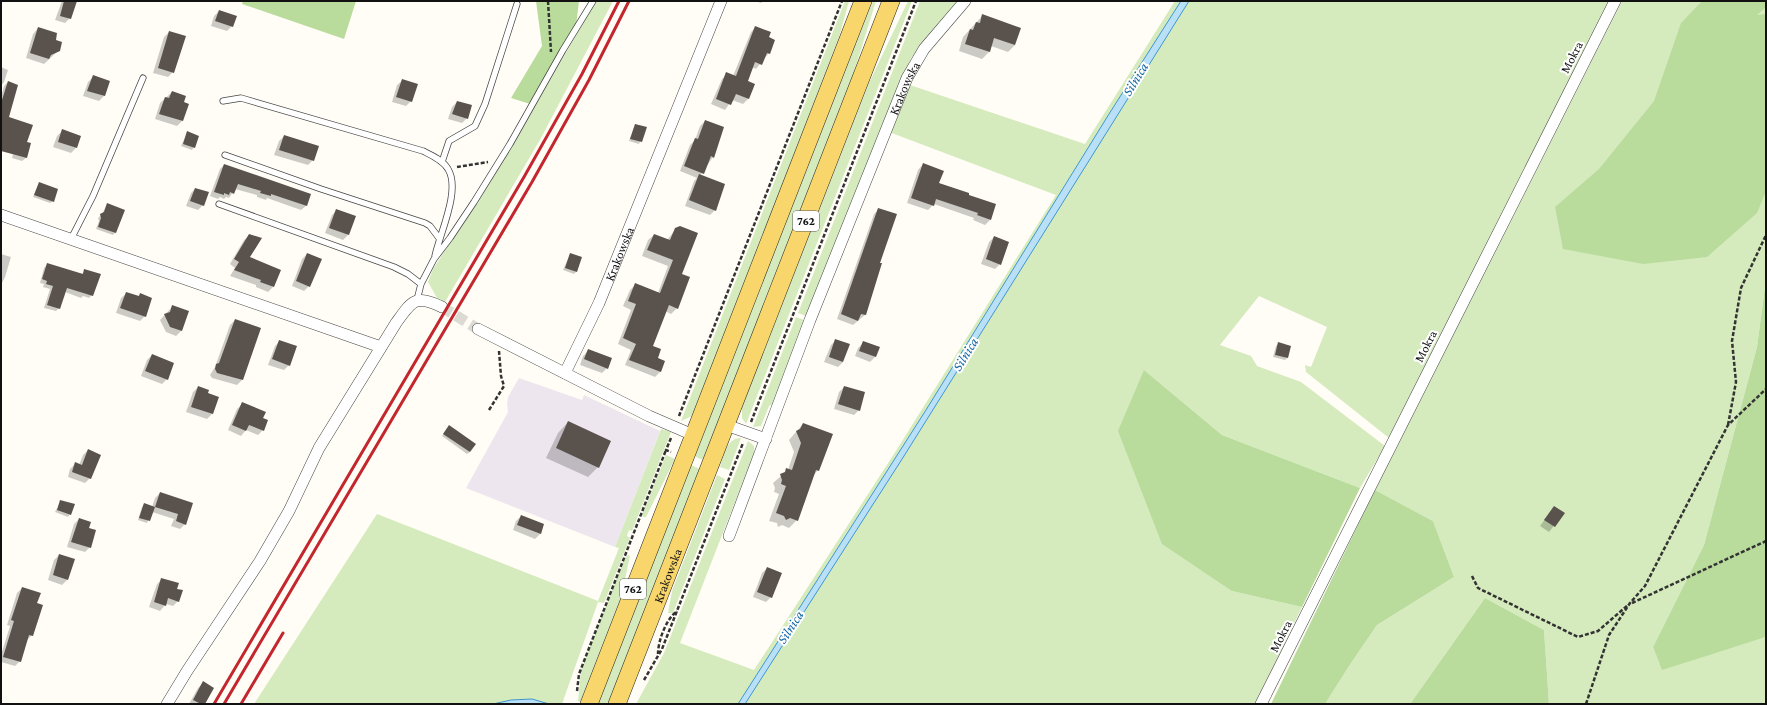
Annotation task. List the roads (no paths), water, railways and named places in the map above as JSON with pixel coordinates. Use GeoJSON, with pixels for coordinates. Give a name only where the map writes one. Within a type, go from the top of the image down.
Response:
{"type":"FeatureCollection","features":[{"type":"Feature","properties":{"kind":"main road","name":"Krakowska"},"geometry":{"type":"LineString","coordinates":[[583,700],[693,435],[863,1]]}},
{"type":"Feature","properties":{"kind":"main road","name":"Krakowska"},"geometry":{"type":"LineString","coordinates":[[617,704],[892,1]]}},
{"type":"Feature","properties":{"kind":"street","name":"Krakowska"},"geometry":{"type":"LineString","coordinates":[[565,373],[599,302],[721,1]]}},
{"type":"Feature","properties":{"kind":"street","name":"Krakowska"},"geometry":{"type":"LineString","coordinates":[[729,536],[810,320],[907,78],[924,49],[965,1]]}},
{"type":"Feature","properties":{"kind":"street","name":"Mokra"},"geometry":{"type":"LineString","coordinates":[[1262,704],[1615,1]]}},
{"type":"Feature","properties":{"kind":"street"},"geometry":{"type":"LineString","coordinates":[[1,215],[381,347]]}},
{"type":"Feature","properties":{"kind":"street"},"geometry":{"type":"LineString","coordinates":[[167,704],[187,671],[260,562],[289,512],[322,442],[409,305],[416,300],[427,300],[442,308]]}},
{"type":"Feature","properties":{"kind":"street"},"geometry":{"type":"LineString","coordinates":[[478,329],[649,416],[693,435]]}},
{"type":"Feature","properties":{"kind":"street"},"geometry":{"type":"LineString","coordinates":[[726,425],[766,439]]}},
{"type":"Feature","properties":{"kind":"lane"},"geometry":{"type":"LineString","coordinates":[[416,300],[421,284],[434,259],[450,238],[500,160],[553,66],[593,1]]}},
{"type":"Feature","properties":{"kind":"lane"},"geometry":{"type":"LineString","coordinates":[[442,162],[449,141],[475,126],[485,104],[518,4]]}},
{"type":"Feature","properties":{"kind":"lane"},"geometry":{"type":"LineString","coordinates":[[71,239],[94,196],[143,78]]}},
{"type":"Feature","properties":{"kind":"lane"},"geometry":{"type":"LineString","coordinates":[[223,101],[241,98],[423,152],[442,162],[448,169],[453,188],[450,203],[438,238],[434,259]]}},
{"type":"Feature","properties":{"kind":"lane"},"geometry":{"type":"LineString","coordinates":[[226,155],[321,189],[425,222],[430,226],[438,238]]}},
{"type":"Feature","properties":{"kind":"lane"},"geometry":{"type":"LineString","coordinates":[[219,204],[387,264],[408,274],[421,284]]}},
{"type":"Feature","properties":{"kind":"water","name":"Silnica"},"geometry":{"type":"Polygon","coordinates":[[[1181,1],[1189,1],[904,456],[745,704],[738,704],[926,410],[1109,114],[1181,1]]]}},
{"type":"Feature","properties":{"kind":"water"},"geometry":{"type":"Polygon","coordinates":[[[532,699],[549,704],[493,704],[511,700],[532,699]]]}},
{"type":"Feature","properties":{"kind":"tunnel"},"geometry":{"type":"LineString","coordinates":[[442,307],[478,329]]}},
{"type":"Feature","properties":{"kind":"railway"},"geometry":{"type":"LineString","coordinates":[[214,704],[524,177],[582,74],[619,1]]}},
{"type":"Feature","properties":{"kind":"railway"},"geometry":{"type":"LineString","coordinates":[[224,704],[532,182],[589,80],[629,1]]}},
{"type":"Feature","properties":{"kind":"railway"},"geometry":{"type":"LineString","coordinates":[[241,704],[283,633]]}}]}
